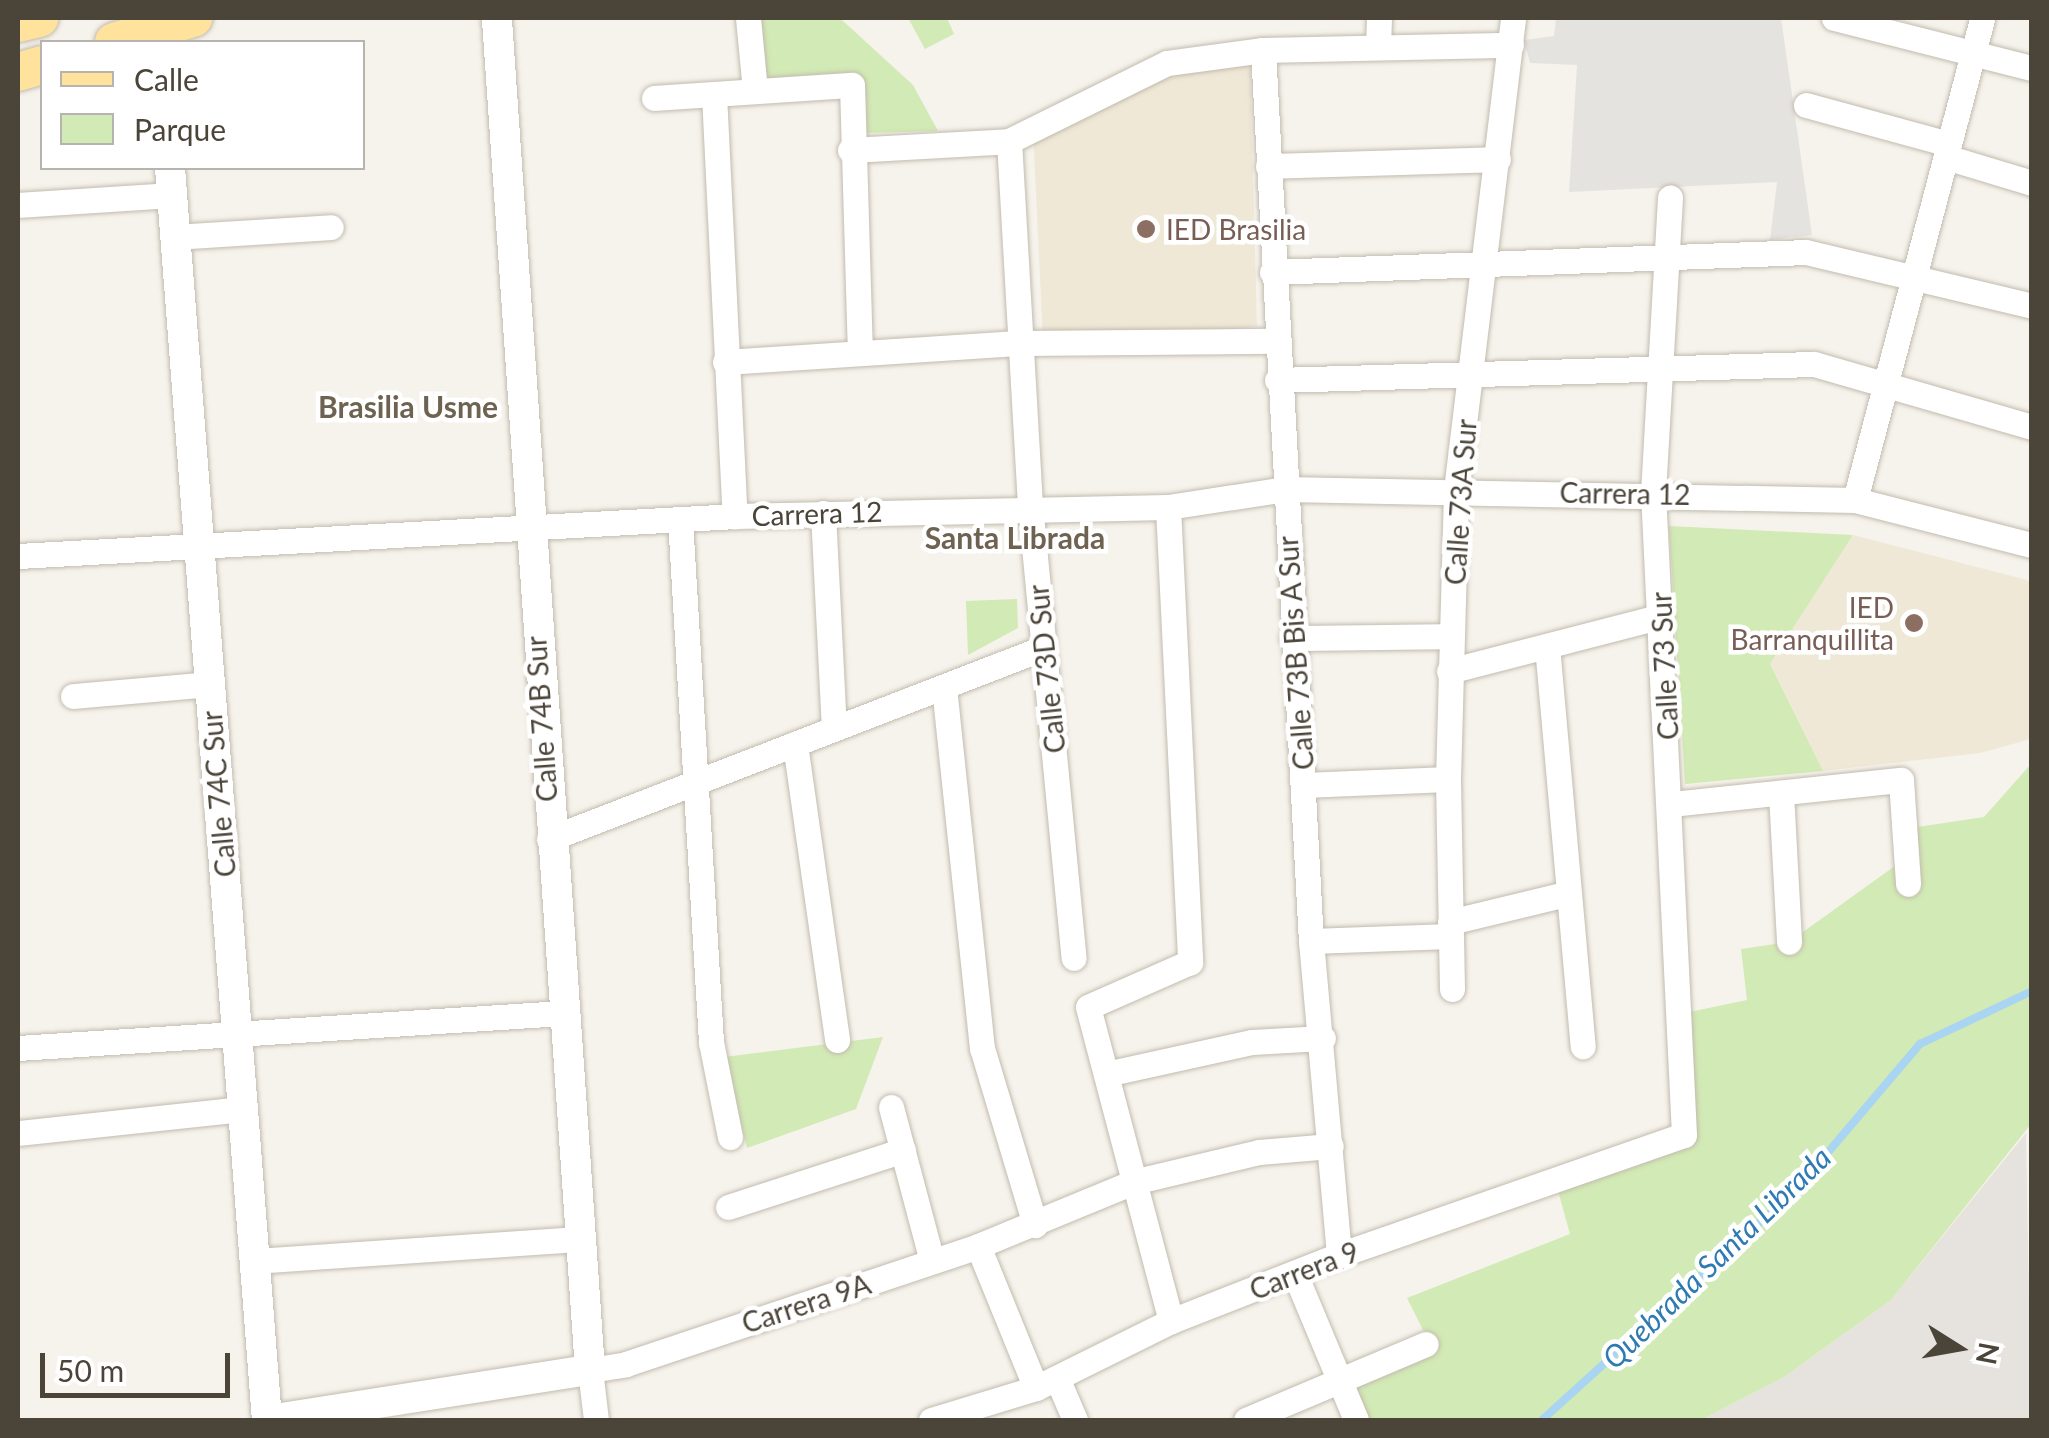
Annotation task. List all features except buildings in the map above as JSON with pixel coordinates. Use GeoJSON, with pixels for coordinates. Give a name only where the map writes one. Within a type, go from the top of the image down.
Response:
{"type":"FeatureCollection","features":[{"type":"Feature","properties":{"kind":"main road"},"geometry":{"type":"LineString","coordinates":[[18,23],[38,18]]}},
{"type":"Feature","properties":{"kind":"main road"},"geometry":{"type":"LineString","coordinates":[[121,40],[173,26]]}},
{"type":"Feature","properties":{"kind":"street","name":"Calle 74B Sur"},"geometry":{"type":"LineString","coordinates":[[497,18],[549,839],[596,1420]]}},
{"type":"Feature","properties":{"kind":"street"},"geometry":{"type":"LineString","coordinates":[[748,18],[755,92]]}},
{"type":"Feature","properties":{"kind":"street"},"geometry":{"type":"LineString","coordinates":[[1378,47],[1379,18]]}},
{"type":"Feature","properties":{"kind":"street","name":"Calle 73A Sur"},"geometry":{"type":"LineString","coordinates":[[1452,990],[1448,779],[1456,490],[1513,18]]}},
{"type":"Feature","properties":{"kind":"street"},"geometry":{"type":"LineString","coordinates":[[1834,18],[2032,68]]}},
{"type":"Feature","properties":{"kind":"street"},"geometry":{"type":"LineString","coordinates":[[1856,500],[1982,18]]}},
{"type":"Feature","properties":{"kind":"street"},"geometry":{"type":"LineString","coordinates":[[850,150],[1009,141],[1167,63],[1262,50],[1511,44]]}},
{"type":"Feature","properties":{"kind":"street","name":"Calle 73B Bis A Sur"},"geometry":{"type":"LineString","coordinates":[[1262,50],[1277,380],[1311,942],[1323,1038],[1339,1255]]}},
{"type":"Feature","properties":{"kind":"street"},"geometry":{"type":"LineString","coordinates":[[654,98],[852,85],[850,150],[860,353]]}},
{"type":"Feature","properties":{"kind":"street"},"geometry":{"type":"LineString","coordinates":[[714,94],[724,362],[735,516]]}},
{"type":"Feature","properties":{"kind":"street"},"geometry":{"type":"LineString","coordinates":[[1806,105],[1948,150],[2032,183]]}},
{"type":"Feature","properties":{"kind":"street","name":"Calle 73D Sur"},"geometry":{"type":"LineString","coordinates":[[1009,141],[1030,506],[1074,958]]}},
{"type":"Feature","properties":{"kind":"street"},"geometry":{"type":"LineString","coordinates":[[1268,166],[1498,159]]}},
{"type":"Feature","properties":{"kind":"street"},"geometry":{"type":"LineString","coordinates":[[18,205],[170,181]]}},
{"type":"Feature","properties":{"kind":"street","name":"Calle 74C Sur"},"geometry":{"type":"LineString","coordinates":[[170,181],[268,1420]]}},
{"type":"Feature","properties":{"kind":"street","name":"Calle 73 Sur"},"geometry":{"type":"LineString","coordinates":[[1670,197],[1654,493],[1684,1134]]}},
{"type":"Feature","properties":{"kind":"street"},"geometry":{"type":"LineString","coordinates":[[174,237],[331,227]]}},
{"type":"Feature","properties":{"kind":"street"},"geometry":{"type":"LineString","coordinates":[[1272,272],[1486,259],[1806,252],[2032,306]]}},
{"type":"Feature","properties":{"kind":"street"},"geometry":{"type":"LineString","coordinates":[[724,362],[1020,343],[1275,341]]}},
{"type":"Feature","properties":{"kind":"street"},"geometry":{"type":"LineString","coordinates":[[1277,380],[1472,371],[1814,364],[2032,426]]}},
{"type":"Feature","properties":{"kind":"street","name":"Carrera 12"},"geometry":{"type":"LineString","coordinates":[[18,556],[735,516],[1030,506],[1168,507],[1284,488],[1856,500],[2032,546]]}},
{"type":"Feature","properties":{"kind":"street"},"geometry":{"type":"LineString","coordinates":[[1168,507],[1190,962],[1088,1006],[1171,1321]]}},
{"type":"Feature","properties":{"kind":"street"},"geometry":{"type":"LineString","coordinates":[[823,513],[834,729]]}},
{"type":"Feature","properties":{"kind":"street"},"geometry":{"type":"LineString","coordinates":[[680,519],[692,784],[711,1042],[730,1137]]}},
{"type":"Feature","properties":{"kind":"street"},"geometry":{"type":"LineString","coordinates":[[1449,671],[1661,616]]}},
{"type":"Feature","properties":{"kind":"street"},"geometry":{"type":"LineString","coordinates":[[1292,638],[1450,636]]}},
{"type":"Feature","properties":{"kind":"street"},"geometry":{"type":"LineString","coordinates":[[1547,646],[1566,894],[1583,1046]]}},
{"type":"Feature","properties":{"kind":"street"},"geometry":{"type":"LineString","coordinates":[[549,839],[1043,648]]}},
{"type":"Feature","properties":{"kind":"street"},"geometry":{"type":"LineString","coordinates":[[73,696],[209,684]]}},
{"type":"Feature","properties":{"kind":"street"},"geometry":{"type":"LineString","coordinates":[[944,687],[982,1048],[1035,1225]]}},
{"type":"Feature","properties":{"kind":"street"},"geometry":{"type":"LineString","coordinates":[[795,744],[838,1040]]}},
{"type":"Feature","properties":{"kind":"street"},"geometry":{"type":"LineString","coordinates":[[1304,785],[1448,779]]}},
{"type":"Feature","properties":{"kind":"street"},"geometry":{"type":"LineString","coordinates":[[1671,804],[1901,780],[1908,884]]}},
{"type":"Feature","properties":{"kind":"street"},"geometry":{"type":"LineString","coordinates":[[1780,793],[1789,942]]}},
{"type":"Feature","properties":{"kind":"street"},"geometry":{"type":"LineString","coordinates":[[1311,942],[1450,929],[1566,894]]}},
{"type":"Feature","properties":{"kind":"street"},"geometry":{"type":"LineString","coordinates":[[18,1048],[562,1013]]}},
{"type":"Feature","properties":{"kind":"street"},"geometry":{"type":"LineString","coordinates":[[1106,1074],[1252,1042],[1323,1038]]}},
{"type":"Feature","properties":{"kind":"street"},"geometry":{"type":"LineString","coordinates":[[892,1107],[932,1261]]}},
{"type":"Feature","properties":{"kind":"street"},"geometry":{"type":"LineString","coordinates":[[18,1133],[242,1109]]}},
{"type":"Feature","properties":{"kind":"street","name":"Carrera 9"},"geometry":{"type":"LineString","coordinates":[[931,1420],[1046,1383],[1171,1321],[1339,1255],[1684,1134]]}},
{"type":"Feature","properties":{"kind":"street","name":"Carrera 9A"},"geometry":{"type":"LineString","coordinates":[[268,1420],[406,1410],[626,1364],[978,1246],[1134,1182],[1259,1152],[1331,1146]]}},
{"type":"Feature","properties":{"kind":"street"},"geometry":{"type":"LineString","coordinates":[[728,1207],[903,1150]]}},
{"type":"Feature","properties":{"kind":"street"},"geometry":{"type":"LineString","coordinates":[[254,1261],[580,1240]]}},
{"type":"Feature","properties":{"kind":"street"},"geometry":{"type":"LineString","coordinates":[[978,1246],[1046,1383],[1076,1420]]}},
{"type":"Feature","properties":{"kind":"street"},"geometry":{"type":"LineString","coordinates":[[1296,1274],[1356,1420]]}},
{"type":"Feature","properties":{"kind":"street"},"geometry":{"type":"LineString","coordinates":[[1246,1420],[1426,1344]]}},
{"type":"Feature","properties":{"kind":"shaded area"},"geometry":{"type":"Polygon","coordinates":[[[1556,18],[1781,18],[1812,235],[1770,240],[1777,182],[1569,192],[1577,65],[1530,63],[1524,40],[1554,36],[1556,18]]]}},
{"type":"Feature","properties":{"kind":"shaded area","name":"IED Brasilia"},"geometry":{"type":"Polygon","coordinates":[[[1250,65],[1257,326],[1169,337],[1043,339],[1033,131],[1062,125],[1183,70],[1250,65]]]}},
{"type":"Feature","properties":{"kind":"shaded area","name":"IED Barranquillita"},"geometry":{"type":"Polygon","coordinates":[[[1853,535],[2031,581],[2031,739],[1980,753],[1823,771],[1770,664],[1853,535]]]}},
{"type":"Feature","properties":{"kind":"shaded area"},"geometry":{"type":"Polygon","coordinates":[[[2026,1133],[2031,1420],[1701,1420],[1784,1377],[1891,1300],[2026,1133]]]}},
{"type":"Feature","properties":{"kind":"green space"},"geometry":{"type":"Polygon","coordinates":[[[748,18],[842,20],[913,85],[938,131],[866,133],[861,76],[754,81],[748,18]]]}},
{"type":"Feature","properties":{"kind":"green space"},"geometry":{"type":"Polygon","coordinates":[[[908,18],[947,18],[954,34],[925,49],[908,18]]]}},
{"type":"Feature","properties":{"kind":"green space"},"geometry":{"type":"Polygon","coordinates":[[[1669,526],[1853,535],[1770,664],[1823,771],[1685,784],[1669,526]]]}},
{"type":"Feature","properties":{"kind":"green space"},"geometry":{"type":"Polygon","coordinates":[[[1017,599],[1018,628],[968,655],[966,601],[1017,599]]]}},
{"type":"Feature","properties":{"kind":"green space"},"geometry":{"type":"Polygon","coordinates":[[[2031,764],[2031,1124],[1891,1300],[1784,1377],[1701,1420],[1367,1420],[1352,1387],[1433,1350],[1407,1298],[1570,1234],[1555,1180],[1684,1135],[1680,1014],[1747,1000],[1741,949],[1789,942],[1906,858],[1904,829],[1984,817],[2031,764]]]}},
{"type":"Feature","properties":{"kind":"green space"},"geometry":{"type":"Polygon","coordinates":[[[883,1037],[856,1109],[747,1148],[724,1057],[883,1037]]]}},
{"type":"Feature","properties":{"kind":"waterway","name":"Quebrada Santa Librada"},"geometry":{"type":"LineString","coordinates":[[1542,1420],[1796,1190],[1920,1044],[2032,991]]}},
{"type":"Feature","properties":{"kind":"place","name":"IED Brasilia"},"geometry":{"type":"Point","coordinates":[1146,229]}},
{"type":"Feature","properties":{"kind":"place","name":"IED Barranquillita"},"geometry":{"type":"Point","coordinates":[1914,623]}},
{"type":"Feature","properties":{"kind":"district","name":"Brasilia Usme"},"geometry":{"type":"Point","coordinates":[408,406]}},
{"type":"Feature","properties":{"kind":"district","name":"Santa Librada"},"geometry":{"type":"Point","coordinates":[1015,537]}}]}
